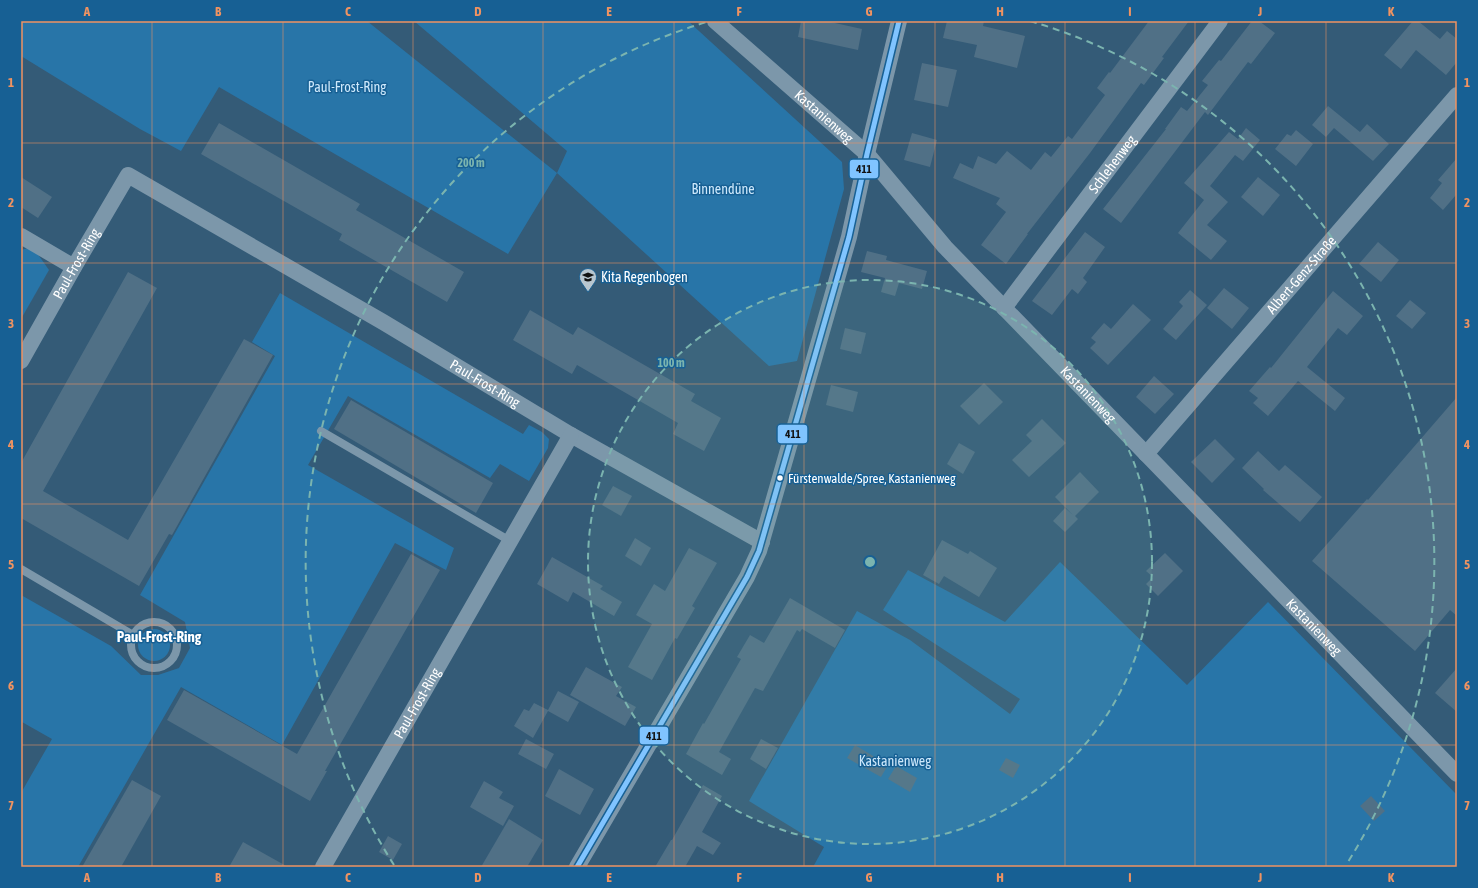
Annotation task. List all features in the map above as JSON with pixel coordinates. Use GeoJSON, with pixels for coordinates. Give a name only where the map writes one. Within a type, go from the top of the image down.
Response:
{"type":"FeatureCollection","features":[{"type":"Feature","properties":{"kind":"street","name":"Kastanienweg"},"geometry":{"type":"LineString","coordinates":[[715,21],[867,154],[945,248],[1457,774]]}},
{"type":"Feature","properties":{"kind":"street"},"geometry":{"type":"LineString","coordinates":[[577,867],[747,577],[762,542],[849,237],[898,21]]}},
{"type":"Feature","properties":{"kind":"street","name":"Schlehenweg"},"geometry":{"type":"LineString","coordinates":[[1004,308],[1220,21]]}},
{"type":"Feature","properties":{"kind":"street","name":"Albert-Genz-Straße"},"geometry":{"type":"LineString","coordinates":[[1146,454],[1457,95]]}},
{"type":"Feature","properties":{"kind":"street","name":"Paul-Frost-Ring"},"geometry":{"type":"LineString","coordinates":[[21,361],[128,175],[383,322],[571,435],[762,542]]}},
{"type":"Feature","properties":{"kind":"street"},"geometry":{"type":"LineString","coordinates":[[21,236],[74,267]]}},
{"type":"Feature","properties":{"kind":"street","name":"Paul-Frost-Ring"},"geometry":{"type":"LineString","coordinates":[[323,867],[571,435]]}},
{"type":"Feature","properties":{"kind":"lane"},"geometry":{"type":"LineString","coordinates":[[320,431],[510,541]]}},
{"type":"Feature","properties":{"kind":"lane"},"geometry":{"type":"LineString","coordinates":[[21,569],[133,635]]}},
{"type":"Feature","properties":{"kind":"lane"},"geometry":{"type":"LineString","coordinates":[[159,623],[172,631],[177,645],[176,653],[172,659],[160,668],[145,666],[134,657],[131,650],[133,635],[144,625],[159,623]]}},
{"type":"Feature","properties":{"kind":"green space","name":"Paul-Frost-Ring"},"geometry":{"type":"Polygon","coordinates":[[[21,21],[367,21],[557,173],[508,254],[219,87],[181,151],[140,129],[21,56],[21,21]]]}},
{"type":"Feature","properties":{"kind":"green space","name":"Binnendüne"},"geometry":{"type":"Polygon","coordinates":[[[414,21],[688,21],[842,162],[844,189],[797,361],[769,366],[557,173],[567,151],[414,21]]]}},
{"type":"Feature","properties":{"kind":"green space"},"geometry":{"type":"Polygon","coordinates":[[[28,248],[37,253],[49,270],[21,319],[21,250],[28,248]]]}},
{"type":"Feature","properties":{"kind":"green space"},"geometry":{"type":"Polygon","coordinates":[[[280,293],[523,434],[529,425],[542,432],[549,439],[548,448],[529,481],[500,464],[490,478],[348,396],[308,465],[454,548],[446,570],[395,543],[282,745],[181,687],[78,867],[21,867],[21,793],[52,739],[22,722],[21,723],[21,595],[111,646],[141,675],[158,675],[179,668],[190,648],[185,622],[140,595],[275,356],[252,342],[280,293]]]}},
{"type":"Feature","properties":{"kind":"green space","name":"Kastanienweg"},"geometry":{"type":"Polygon","coordinates":[[[1060,562],[1187,685],[1268,602],[1457,795],[1457,867],[813,867],[824,847],[749,801],[857,611],[910,640],[1010,714],[1020,699],[883,610],[908,570],[1005,622],[1060,562]]]}},
{"type":"Feature","properties":{"kind":"green space"},"geometry":{"type":"Polygon","coordinates":[[[151,629],[157,629],[167,636],[170,645],[169,651],[163,658],[157,661],[151,661],[141,654],[138,648],[138,642],[145,632],[151,629]]]}},
{"type":"Feature","properties":{"kind":"building"},"geometry":{"type":"Polygon","coordinates":[[[801,21],[826,21],[862,29],[858,50],[798,37],[801,21]]]}},
{"type":"Feature","properties":{"kind":"building"},"geometry":{"type":"Polygon","coordinates":[[[947,21],[984,21],[983,26],[1025,36],[1017,68],[974,57],[977,45],[943,38],[947,21]]]}},
{"type":"Feature","properties":{"kind":"building"},"geometry":{"type":"Polygon","coordinates":[[[1149,21],[1189,21],[1162,57],[1164,58],[1144,85],[1141,83],[1006,264],[981,245],[1006,212],[996,204],[1000,198],[953,178],[960,163],[973,169],[978,156],[996,164],[1007,151],[1031,170],[1045,152],[1051,157],[1068,136],[1072,139],[1105,95],[1097,88],[1149,21]]]}},
{"type":"Feature","properties":{"kind":"building"},"geometry":{"type":"Polygon","coordinates":[[[1252,21],[1259,21],[1275,33],[1251,64],[1248,62],[1208,115],[1205,112],[1121,223],[1103,209],[1166,129],[1181,107],[1187,111],[1208,85],[1202,81],[1219,60],[1221,61],[1252,21]]]}},
{"type":"Feature","properties":{"kind":"building"},"geometry":{"type":"Polygon","coordinates":[[[1413,21],[1418,21],[1440,39],[1447,31],[1457,39],[1457,62],[1446,75],[1416,50],[1401,69],[1384,55],[1413,21]]]}},
{"type":"Feature","properties":{"kind":"building"},"geometry":{"type":"Polygon","coordinates":[[[922,63],[957,70],[948,107],[914,100],[922,63]]]}},
{"type":"Feature","properties":{"kind":"building"},"geometry":{"type":"Polygon","coordinates":[[[1328,106],[1360,132],[1367,124],[1389,144],[1373,161],[1334,128],[1326,137],[1312,125],[1328,106]]]}},
{"type":"Feature","properties":{"kind":"building"},"geometry":{"type":"Polygon","coordinates":[[[219,123],[360,204],[356,210],[464,272],[447,302],[339,240],[342,234],[201,154],[219,123]]]}},
{"type":"Feature","properties":{"kind":"building"},"geometry":{"type":"Polygon","coordinates":[[[1246,128],[1260,140],[1243,161],[1235,155],[1210,186],[1228,202],[1207,225],[1227,241],[1211,260],[1178,233],[1204,200],[1184,183],[1229,132],[1238,139],[1246,128]]]}},
{"type":"Feature","properties":{"kind":"building"},"geometry":{"type":"Polygon","coordinates":[[[1296,130],[1313,144],[1296,166],[1275,149],[1287,134],[1291,136],[1296,130]]]}},
{"type":"Feature","properties":{"kind":"building"},"geometry":{"type":"Polygon","coordinates":[[[912,133],[937,140],[930,167],[904,160],[912,133]]]}},
{"type":"Feature","properties":{"kind":"building"},"geometry":{"type":"Polygon","coordinates":[[[1457,158],[1457,196],[1456,195],[1443,210],[1430,198],[1442,183],[1438,180],[1457,158]]]}},
{"type":"Feature","properties":{"kind":"building"},"geometry":{"type":"Polygon","coordinates":[[[21,177],[52,197],[38,218],[21,207],[21,177]]]}},
{"type":"Feature","properties":{"kind":"building"},"geometry":{"type":"Polygon","coordinates":[[[1258,177],[1280,195],[1263,216],[1241,197],[1258,177]]]}},
{"type":"Feature","properties":{"kind":"building"},"geometry":{"type":"Polygon","coordinates":[[[1085,232],[1105,247],[1083,278],[1087,282],[1078,294],[1072,289],[1052,315],[1032,301],[1085,232]]]}},
{"type":"Feature","properties":{"kind":"building"},"geometry":{"type":"Polygon","coordinates":[[[1378,242],[1399,260],[1381,282],[1359,264],[1378,242]]]}},
{"type":"Feature","properties":{"kind":"building"},"geometry":{"type":"Polygon","coordinates":[[[867,251],[887,256],[886,260],[927,271],[922,289],[899,283],[895,296],[881,292],[885,278],[861,272],[867,251]]]}},
{"type":"Feature","properties":{"kind":"building"},"geometry":{"type":"Polygon","coordinates":[[[128,272],[157,288],[43,491],[128,540],[244,339],[273,355],[172,535],[169,534],[139,586],[21,518],[21,463],[128,272]]]}},
{"type":"Feature","properties":{"kind":"building"},"geometry":{"type":"Polygon","coordinates":[[[1224,288],[1249,308],[1232,329],[1207,308],[1224,288]]]}},
{"type":"Feature","properties":{"kind":"building"},"geometry":{"type":"Polygon","coordinates":[[[1190,290],[1207,305],[1176,340],[1163,329],[1183,306],[1179,302],[1190,290]]]}},
{"type":"Feature","properties":{"kind":"building"},"geometry":{"type":"Polygon","coordinates":[[[1333,291],[1363,316],[1347,335],[1338,328],[1307,367],[1345,398],[1335,411],[1298,381],[1268,416],[1253,403],[1258,398],[1249,391],[1270,367],[1271,368],[1333,291]]]}},
{"type":"Feature","properties":{"kind":"building"},"geometry":{"type":"Polygon","coordinates":[[[1410,300],[1426,313],[1412,329],[1396,316],[1410,300]]]}},
{"type":"Feature","properties":{"kind":"building"},"geometry":{"type":"Polygon","coordinates":[[[1133,304],[1151,320],[1108,365],[1090,348],[1096,342],[1091,338],[1104,323],[1111,329],[1133,304]]]}},
{"type":"Feature","properties":{"kind":"building"},"geometry":{"type":"Polygon","coordinates":[[[530,310],[573,335],[578,327],[695,394],[691,401],[721,418],[704,451],[673,434],[678,423],[577,365],[572,374],[513,340],[530,310]]]}},
{"type":"Feature","properties":{"kind":"building"},"geometry":{"type":"Polygon","coordinates":[[[845,328],[866,333],[861,354],[840,349],[845,328]]]}},
{"type":"Feature","properties":{"kind":"building"},"geometry":{"type":"Polygon","coordinates":[[[1154,376],[1174,394],[1155,414],[1136,397],[1154,376]]]}},
{"type":"Feature","properties":{"kind":"building"},"geometry":{"type":"Polygon","coordinates":[[[984,383],[1003,402],[979,425],[960,406],[984,383]]]}},
{"type":"Feature","properties":{"kind":"building"},"geometry":{"type":"Polygon","coordinates":[[[831,385],[858,392],[853,412],[826,405],[831,385]]]}},
{"type":"Feature","properties":{"kind":"building"},"geometry":{"type":"Polygon","coordinates":[[[1457,397],[1457,616],[1450,610],[1415,651],[1312,561],[1367,499],[1368,500],[1457,397]]]}},
{"type":"Feature","properties":{"kind":"building"},"geometry":{"type":"Polygon","coordinates":[[[351,400],[493,483],[476,513],[334,429],[351,400]]]}},
{"type":"Feature","properties":{"kind":"building"},"geometry":{"type":"Polygon","coordinates":[[[1042,419],[1066,443],[1029,477],[1012,460],[1032,441],[1026,435],[1042,419]]]}},
{"type":"Feature","properties":{"kind":"building"},"geometry":{"type":"Polygon","coordinates":[[[1215,439],[1235,459],[1212,483],[1191,462],[1215,439]]]}},
{"type":"Feature","properties":{"kind":"building"},"geometry":{"type":"Polygon","coordinates":[[[959,443],[975,452],[963,474],[947,464],[959,443]]]}},
{"type":"Feature","properties":{"kind":"building"},"geometry":{"type":"Polygon","coordinates":[[[1258,451],[1279,471],[1285,465],[1322,497],[1300,522],[1263,490],[1264,489],[1242,468],[1258,451]]]}},
{"type":"Feature","properties":{"kind":"building"},"geometry":{"type":"Polygon","coordinates":[[[1080,472],[1099,492],[1075,516],[1078,519],[1065,532],[1053,521],[1065,508],[1073,515],[1055,497],[1080,472]]]}},
{"type":"Feature","properties":{"kind":"building"},"geometry":{"type":"Polygon","coordinates":[[[613,486],[632,496],[621,516],[602,505],[613,486]]]}},
{"type":"Feature","properties":{"kind":"building"},"geometry":{"type":"Polygon","coordinates":[[[635,538],[651,548],[641,566],[625,556],[635,538]]]}},
{"type":"Feature","properties":{"kind":"building"},"geometry":{"type":"Polygon","coordinates":[[[942,540],[968,554],[970,551],[997,568],[979,597],[944,576],[939,584],[923,575],[942,540]]]}},
{"type":"Feature","properties":{"kind":"building"},"geometry":{"type":"Polygon","coordinates":[[[689,548],[717,563],[692,606],[695,608],[677,639],[675,638],[652,680],[628,667],[652,624],[636,615],[654,584],[665,591],[689,548]]]}},
{"type":"Feature","properties":{"kind":"building"},"geometry":{"type":"Polygon","coordinates":[[[1165,553],[1183,571],[1158,596],[1146,584],[1153,577],[1146,571],[1165,553]]]}},
{"type":"Feature","properties":{"kind":"building"},"geometry":{"type":"Polygon","coordinates":[[[411,554],[440,570],[325,771],[327,771],[310,801],[167,720],[184,690],[297,754],[411,554]]]}},
{"type":"Feature","properties":{"kind":"building"},"geometry":{"type":"Polygon","coordinates":[[[552,557],[603,586],[600,589],[622,602],[614,616],[573,592],[568,602],[537,584],[552,557]]]}},
{"type":"Feature","properties":{"kind":"building"},"geometry":{"type":"Polygon","coordinates":[[[790,598],[845,630],[835,648],[802,629],[800,632],[797,630],[763,691],[755,688],[719,752],[731,759],[722,775],[686,754],[741,659],[737,657],[750,635],[764,643],[790,598]]]}},
{"type":"Feature","properties":{"kind":"building"},"geometry":{"type":"Polygon","coordinates":[[[586,667],[622,687],[616,696],[636,707],[625,726],[570,695],[586,667]]]}},
{"type":"Feature","properties":{"kind":"building"},"geometry":{"type":"Polygon","coordinates":[[[1457,668],[1457,712],[1435,693],[1457,668]]]}},
{"type":"Feature","properties":{"kind":"building"},"geometry":{"type":"Polygon","coordinates":[[[558,691],[579,702],[568,722],[548,711],[533,738],[514,726],[524,709],[529,711],[534,703],[548,710],[558,691]]]}},
{"type":"Feature","properties":{"kind":"building"},"geometry":{"type":"Polygon","coordinates":[[[526,739],[554,754],[546,769],[518,754],[526,739]]]}},
{"type":"Feature","properties":{"kind":"building"},"geometry":{"type":"Polygon","coordinates":[[[761,739],[778,748],[766,769],[750,759],[761,739]]]}},
{"type":"Feature","properties":{"kind":"building"},"geometry":{"type":"Polygon","coordinates":[[[855,745],[888,765],[881,777],[847,758],[855,745]]]}},
{"type":"Feature","properties":{"kind":"building"},"geometry":{"type":"Polygon","coordinates":[[[1006,758],[1020,765],[1013,778],[999,770],[1006,758]]]}},
{"type":"Feature","properties":{"kind":"building"},"geometry":{"type":"Polygon","coordinates":[[[896,766],[917,778],[910,792],[888,779],[896,766]]]}},
{"type":"Feature","properties":{"kind":"building"},"geometry":{"type":"Polygon","coordinates":[[[559,769],[594,789],[580,815],[545,796],[559,769]]]}},
{"type":"Feature","properties":{"kind":"building"},"geometry":{"type":"Polygon","coordinates":[[[132,780],[161,796],[121,867],[82,867],[132,780]]]}},
{"type":"Feature","properties":{"kind":"building"},"geometry":{"type":"Polygon","coordinates":[[[484,781],[503,792],[499,798],[514,806],[503,826],[470,807],[484,781]]]}},
{"type":"Feature","properties":{"kind":"building"},"geometry":{"type":"Polygon","coordinates":[[[703,785],[722,796],[702,832],[721,843],[713,855],[697,846],[685,867],[655,867],[672,840],[703,785]]]}},
{"type":"Feature","properties":{"kind":"building"},"geometry":{"type":"Polygon","coordinates":[[[1371,796],[1385,811],[1374,821],[1360,806],[1371,796]]]}},
{"type":"Feature","properties":{"kind":"building"},"geometry":{"type":"Polygon","coordinates":[[[509,819],[543,840],[527,867],[481,867],[509,819]]]}},
{"type":"Feature","properties":{"kind":"building"},"geometry":{"type":"Polygon","coordinates":[[[388,836],[402,844],[393,860],[379,852],[388,836]]]}},
{"type":"Feature","properties":{"kind":"building"},"geometry":{"type":"Polygon","coordinates":[[[243,842],[288,867],[229,867],[243,842]]]}},
{"type":"Feature","properties":{"kind":"transit line","name":"411"},"geometry":{"type":"LineString","coordinates":[[577,867],[747,577],[759,551],[849,237],[899,21]]}},
{"type":"Feature","properties":{"kind":"place","name":"Kita Regenbogen"},"geometry":{"type":"Point","coordinates":[588,292]}},
{"type":"Feature","properties":{"kind":"place","name":"Fürstenwalde/Spree, Kastanienweg"},"geometry":{"type":"Point","coordinates":[780,478]}},
{"type":"Feature","properties":{"kind":"district","name":"Paul-Frost-Ring"},"geometry":{"type":"Point","coordinates":[159,637]}}]}
